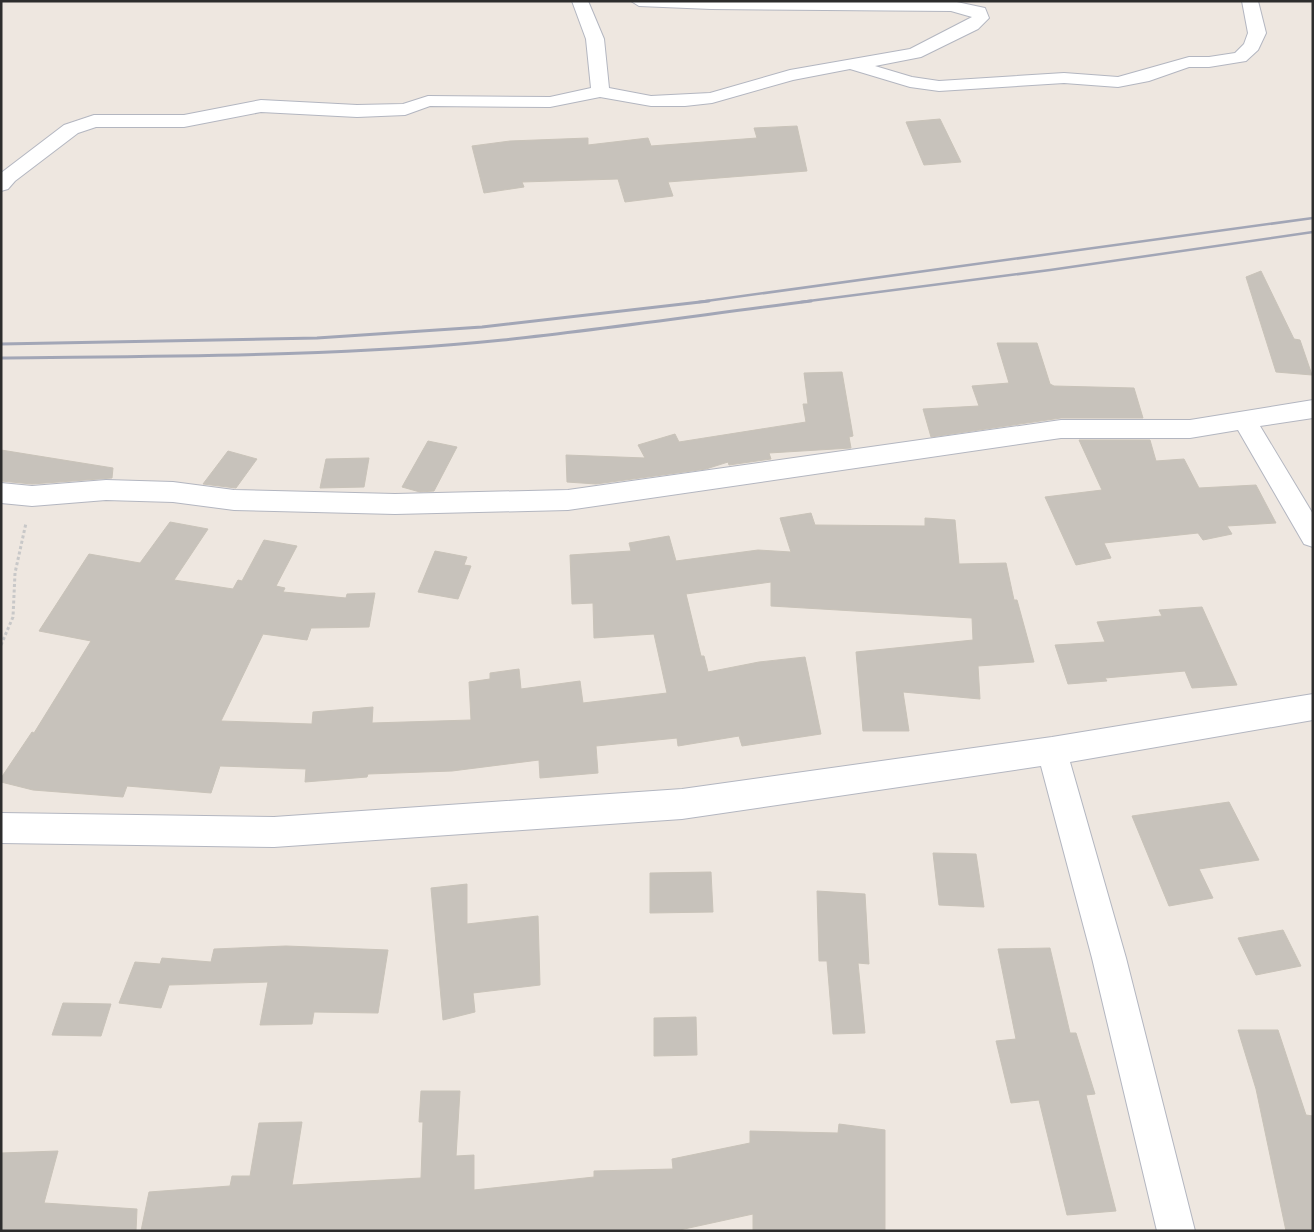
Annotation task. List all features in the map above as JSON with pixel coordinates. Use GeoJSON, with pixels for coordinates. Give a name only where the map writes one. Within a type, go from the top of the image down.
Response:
{"type":"FeatureCollection","features":[{"type":"Feature","properties":{"kind":"street"},"geometry":{"type":"LineString","coordinates":[[580,1],[595,39],[600,92]]}},
{"type":"Feature","properties":{"kind":"street"},"geometry":{"type":"LineString","coordinates":[[1,186],[8,177],[72,128],[94,121],[184,121],[261,106],[357,111],[405,109],[428,101],[550,102],[600,92],[651,102],[712,98],[790,75],[851,64],[888,60],[915,53],[972,25],[981,18],[979,12],[970,8],[951,6],[711,4],[639,1]]}},
{"type":"Feature","properties":{"kind":"street"},"geometry":{"type":"LineString","coordinates":[[851,64],[910,82],[939,86],[1064,78],[1118,82],[1143,77],[1189,62],[1209,62],[1240,57],[1252,46],[1257,33],[1250,1]]}},
{"type":"Feature","properties":{"kind":"street"},"geometry":{"type":"LineString","coordinates":[[1,493],[32,496],[106,490],[173,492],[234,500],[395,504],[568,500],[1061,429],[1190,429],[1244,422],[1313,409]]}},
{"type":"Feature","properties":{"kind":"street"},"geometry":{"type":"LineString","coordinates":[[1244,422],[1313,537]]}},
{"type":"Feature","properties":{"kind":"street"},"geometry":{"type":"LineString","coordinates":[[1,828],[274,832],[672,804],[1052,752],[1313,707]]}},
{"type":"Feature","properties":{"kind":"street"},"geometry":{"type":"LineString","coordinates":[[1052,752],[1108,958],[1176,1231]]}},
{"type":"Feature","properties":{"kind":"path"},"geometry":{"type":"LineString","coordinates":[[1,645],[13,617],[15,573],[32,496]]}},
{"type":"Feature","properties":{"kind":"building"},"geometry":{"type":"Polygon","coordinates":[[[940,119],[961,162],[924,165],[906,122],[940,119]]]}},
{"type":"Feature","properties":{"kind":"building"},"geometry":{"type":"Polygon","coordinates":[[[797,126],[807,171],[668,182],[673,196],[625,202],[618,179],[522,182],[524,187],[484,193],[472,146],[510,141],[588,138],[588,145],[648,138],[651,146],[757,138],[754,128],[797,126]]]}},
{"type":"Feature","properties":{"kind":"building"},"geometry":{"type":"Polygon","coordinates":[[[1261,271],[1294,339],[1300,340],[1312,375],[1276,372],[1246,277],[1261,271]]]}},
{"type":"Feature","properties":{"kind":"building"},"geometry":{"type":"Polygon","coordinates":[[[997,343],[1037,343],[1050,384],[1054,386],[1134,388],[1143,418],[1061,418],[931,437],[923,409],[979,406],[972,386],[1009,383],[997,343]]]}},
{"type":"Feature","properties":{"kind":"building"},"geometry":{"type":"Polygon","coordinates":[[[842,372],[853,436],[849,437],[851,448],[769,453],[771,459],[729,465],[728,462],[706,469],[596,484],[567,482],[566,455],[645,458],[638,445],[675,434],[679,442],[806,422],[803,404],[808,404],[804,373],[842,372]]]}},
{"type":"Feature","properties":{"kind":"building"},"geometry":{"type":"Polygon","coordinates":[[[1079,440],[1150,440],[1156,461],[1184,459],[1199,488],[1256,485],[1276,523],[1227,526],[1232,534],[1203,540],[1198,533],[1104,543],[1111,558],[1076,565],[1045,497],[1102,490],[1079,440]]]}},
{"type":"Feature","properties":{"kind":"building"},"geometry":{"type":"Polygon","coordinates":[[[428,441],[457,447],[434,491],[420,492],[402,487],[428,441]]]}},
{"type":"Feature","properties":{"kind":"building"},"geometry":{"type":"Polygon","coordinates":[[[1,450],[113,468],[112,478],[32,484],[1,481],[1,450]]]}},
{"type":"Feature","properties":{"kind":"building"},"geometry":{"type":"Polygon","coordinates":[[[228,451],[257,459],[236,488],[203,484],[228,451]]]}},
{"type":"Feature","properties":{"kind":"building"},"geometry":{"type":"Polygon","coordinates":[[[369,458],[364,487],[320,488],[326,459],[369,458]]]}},
{"type":"Feature","properties":{"kind":"building"},"geometry":{"type":"Polygon","coordinates":[[[811,513],[815,525],[925,526],[925,518],[955,520],[959,564],[1006,563],[1014,600],[1017,600],[1034,662],[978,666],[980,699],[903,692],[909,731],[863,731],[856,652],[973,640],[972,618],[771,606],[771,582],[686,594],[701,656],[704,656],[708,672],[759,662],[805,657],[821,734],[742,746],[739,736],[678,746],[677,738],[596,746],[598,773],[540,778],[539,760],[452,771],[368,774],[367,777],[305,782],[306,769],[220,766],[211,793],[127,786],[123,797],[33,790],[1,782],[1,778],[32,732],[34,733],[91,641],[39,631],[89,554],[140,563],[170,522],[208,529],[174,580],[233,589],[238,580],[242,581],[264,540],[297,546],[276,586],[285,588],[283,592],[346,598],[347,594],[375,593],[369,627],[311,628],[307,640],[263,634],[221,721],[312,724],[313,712],[373,707],[372,723],[471,720],[469,682],[490,679],[490,673],[519,669],[521,689],[580,681],[583,703],[667,693],[654,634],[594,638],[593,603],[572,604],[570,555],[631,551],[629,543],[669,536],[676,561],[758,550],[791,552],[780,518],[811,513]]]}},
{"type":"Feature","properties":{"kind":"building"},"geometry":{"type":"Polygon","coordinates":[[[435,551],[467,557],[464,565],[471,566],[458,599],[418,592],[435,551]]]}},
{"type":"Feature","properties":{"kind":"building"},"geometry":{"type":"Polygon","coordinates":[[[1202,607],[1237,685],[1192,688],[1185,671],[1105,678],[1107,681],[1068,684],[1055,645],[1105,642],[1097,622],[1162,616],[1159,610],[1202,607]]]}},
{"type":"Feature","properties":{"kind":"building"},"geometry":{"type":"Polygon","coordinates":[[[1229,802],[1259,860],[1199,869],[1213,898],[1169,906],[1132,816],[1229,802]]]}},
{"type":"Feature","properties":{"kind":"building"},"geometry":{"type":"Polygon","coordinates":[[[933,853],[976,854],[984,907],[939,905],[933,853]]]}},
{"type":"Feature","properties":{"kind":"building"},"geometry":{"type":"Polygon","coordinates":[[[711,872],[713,912],[650,913],[650,873],[711,872]]]}},
{"type":"Feature","properties":{"kind":"building"},"geometry":{"type":"Polygon","coordinates":[[[467,884],[467,924],[538,916],[540,985],[473,993],[475,1012],[443,1020],[431,888],[467,884]]]}},
{"type":"Feature","properties":{"kind":"building"},"geometry":{"type":"Polygon","coordinates":[[[817,891],[865,894],[869,964],[858,963],[865,1033],[833,1034],[827,961],[819,961],[817,891]]]}},
{"type":"Feature","properties":{"kind":"building"},"geometry":{"type":"Polygon","coordinates":[[[1283,930],[1301,966],[1256,975],[1238,938],[1283,930]]]}},
{"type":"Feature","properties":{"kind":"building"},"geometry":{"type":"Polygon","coordinates":[[[286,946],[388,950],[378,1013],[314,1012],[312,1024],[260,1025],[268,982],[169,985],[161,1008],[119,1003],[135,962],[160,964],[162,958],[211,962],[214,949],[286,946]]]}},
{"type":"Feature","properties":{"kind":"building"},"geometry":{"type":"Polygon","coordinates":[[[1050,948],[1070,1033],[1076,1033],[1095,1094],[1086,1095],[1116,1211],[1067,1215],[1039,1100],[1011,1103],[996,1041],[1016,1039],[998,949],[1050,948]]]}},
{"type":"Feature","properties":{"kind":"building"},"geometry":{"type":"Polygon","coordinates":[[[63,1003],[111,1004],[101,1036],[52,1035],[63,1003]]]}},
{"type":"Feature","properties":{"kind":"building"},"geometry":{"type":"Polygon","coordinates":[[[696,1017],[697,1055],[654,1056],[654,1018],[696,1017]]]}},
{"type":"Feature","properties":{"kind":"building"},"geometry":{"type":"Polygon","coordinates":[[[1238,1030],[1278,1030],[1306,1115],[1313,1116],[1313,1231],[1286,1231],[1256,1089],[1238,1030]]]}},
{"type":"Feature","properties":{"kind":"building"},"geometry":{"type":"Polygon","coordinates":[[[421,1091],[460,1091],[456,1156],[474,1155],[474,1190],[594,1177],[594,1171],[673,1169],[672,1159],[750,1143],[750,1131],[838,1133],[839,1124],[885,1130],[885,1231],[753,1231],[753,1214],[675,1231],[141,1231],[149,1192],[230,1186],[232,1176],[250,1176],[259,1123],[302,1122],[292,1185],[421,1178],[423,1122],[419,1122],[421,1091]]]}},
{"type":"Feature","properties":{"kind":"building"},"geometry":{"type":"Polygon","coordinates":[[[58,1151],[44,1203],[137,1209],[136,1231],[1,1231],[1,1153],[58,1151]]]}},
{"type":"Feature","properties":{"kind":"railway"},"geometry":{"type":"LineString","coordinates":[[699,302],[1313,218]]}},
{"type":"Feature","properties":{"kind":"railway"},"geometry":{"type":"LineString","coordinates":[[801,302],[1050,270],[1313,232]]}},
{"type":"Feature","properties":{"kind":"railway"},"geometry":{"type":"LineString","coordinates":[[1,344],[317,338],[482,327],[709,301]]}},
{"type":"Feature","properties":{"kind":"railway"},"geometry":{"type":"LineString","coordinates":[[1,358],[252,355],[441,346],[580,331],[811,301]]}}]}
